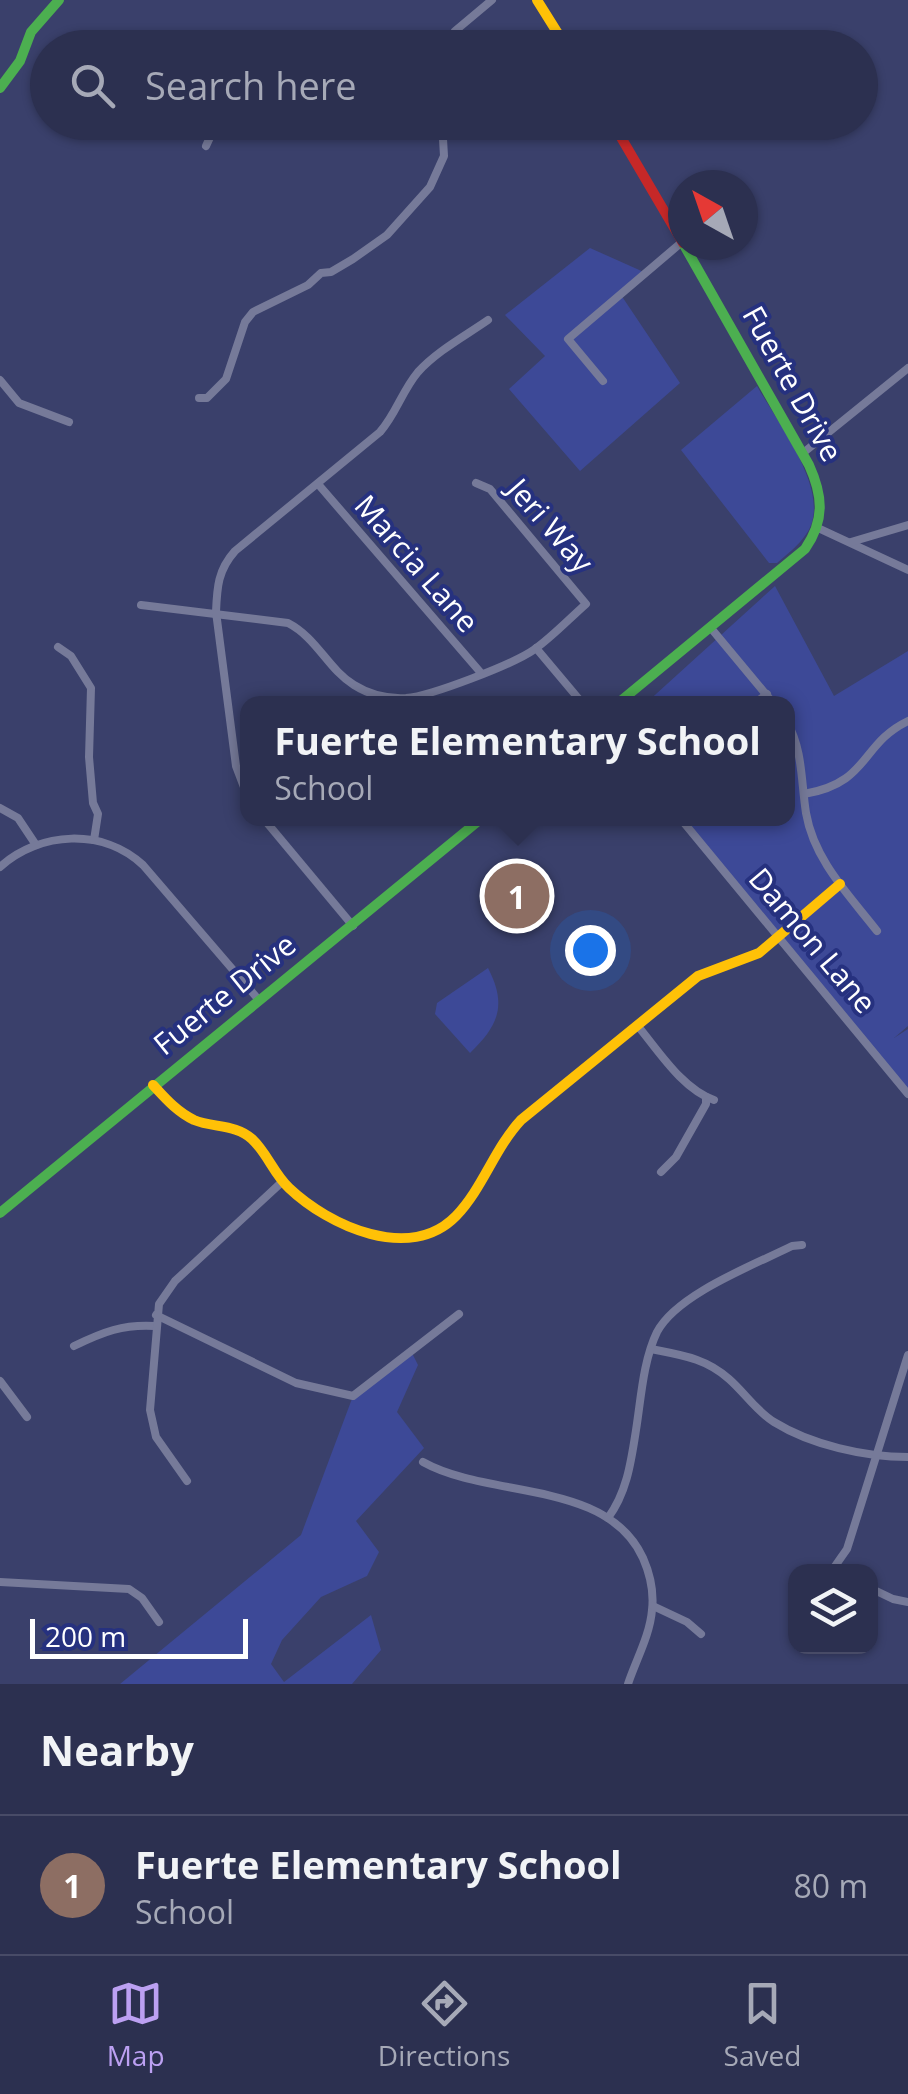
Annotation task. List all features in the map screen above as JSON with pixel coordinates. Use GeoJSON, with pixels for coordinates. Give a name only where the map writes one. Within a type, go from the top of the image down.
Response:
{"type":"FeatureCollection","features":[{"type":"Feature","properties":{"kind":"street"},"geometry":{"type":"LineString","coordinates":[[33,30],[59,0]]}},
{"type":"Feature","properties":{"kind":"street"},"geometry":{"type":"LineString","coordinates":[[456,30],[492,0]]}},
{"type":"Feature","properties":{"kind":"street"},"geometry":{"type":"LineString","coordinates":[[537,0],[556,30]]}},
{"type":"Feature","properties":{"kind":"street"},"geometry":{"type":"LineString","coordinates":[[0,88],[20,62],[30,35]]}},
{"type":"Feature","properties":{"kind":"street"},"geometry":{"type":"LineString","coordinates":[[206,146],[209,140]]}},
{"type":"Feature","properties":{"kind":"street"},"geometry":{"type":"LineString","coordinates":[[198,398],[207,398],[226,379],[252,312],[308,285],[321,273],[331,272],[387,235],[430,188],[444,156],[443,140]]}},
{"type":"Feature","properties":{"kind":"street","name":"Fuerte Drive"},"geometry":{"type":"LineString","coordinates":[[623,140],[668,217]]}},
{"type":"Feature","properties":{"kind":"street"},"geometry":{"type":"LineString","coordinates":[[603,381],[568,339],[668,256]]}},
{"type":"Feature","properties":{"kind":"street","name":"Fuerte Drive"},"geometry":{"type":"LineString","coordinates":[[693,260],[804,453],[822,496],[818,528]]}},
{"type":"Feature","properties":{"kind":"street"},"geometry":{"type":"LineString","coordinates":[[240,776],[216,612],[216,586],[230,556],[388,423],[426,364],[488,320]]}},
{"type":"Feature","properties":{"kind":"street"},"geometry":{"type":"LineString","coordinates":[[804,453],[908,368]]}},
{"type":"Feature","properties":{"kind":"street"},"geometry":{"type":"LineString","coordinates":[[0,380],[19,403],[69,422]]}},
{"type":"Feature","properties":{"kind":"street","name":"Jeri Way"},"geometry":{"type":"LineString","coordinates":[[476,483],[490,489],[586,604],[536,648]]}},
{"type":"Feature","properties":{"kind":"street","name":"Marcia Lane"},"geometry":{"type":"LineString","coordinates":[[318,484],[480,673]]}},
{"type":"Feature","properties":{"kind":"street"},"geometry":{"type":"LineString","coordinates":[[852,542],[908,525]]}},
{"type":"Feature","properties":{"kind":"street"},"geometry":{"type":"LineString","coordinates":[[627,696],[805,549],[818,528],[908,570]]}},
{"type":"Feature","properties":{"kind":"street"},"geometry":{"type":"LineString","coordinates":[[141,605],[288,623],[307,635],[350,683],[383,696],[416,696],[536,648],[576,696]]}},
{"type":"Feature","properties":{"kind":"street"},"geometry":{"type":"LineString","coordinates":[[710,627],[767,694],[764,696]]}},
{"type":"Feature","properties":{"kind":"street"},"geometry":{"type":"LineString","coordinates":[[58,647],[71,656],[91,688],[89,757],[92,803],[98,814],[94,840]]}},
{"type":"Feature","properties":{"kind":"street"},"geometry":{"type":"LineString","coordinates":[[804,794],[824,790],[851,776],[889,733],[908,721]]}},
{"type":"Feature","properties":{"kind":"street"},"geometry":{"type":"LineString","coordinates":[[795,743],[806,814],[817,852],[878,931]]}},
{"type":"Feature","properties":{"kind":"street"},"geometry":{"type":"LineString","coordinates":[[0,808],[22,822],[36,845]]}},
{"type":"Feature","properties":{"kind":"street"},"geometry":{"type":"LineString","coordinates":[[270,826],[353,926]]}},
{"type":"Feature","properties":{"kind":"street","name":"Fuerte Drive"},"geometry":{"type":"LineString","coordinates":[[0,1213],[472,826]]}},
{"type":"Feature","properties":{"kind":"street","name":"Damon Lane"},"geometry":{"type":"LineString","coordinates":[[687,826],[908,1094]]}},
{"type":"Feature","properties":{"kind":"street"},"geometry":{"type":"LineString","coordinates":[[0,867],[36,845],[64,838],[94,840],[116,847],[144,865],[258,999]]}},
{"type":"Feature","properties":{"kind":"street"},"geometry":{"type":"LineString","coordinates":[[153,1084],[184,1114],[249,1136],[282,1181],[316,1208],[362,1228],[397,1238],[413,1238],[435,1231],[452,1218],[491,1155],[514,1127],[637,1025],[698,976],[752,956],[840,884]]}},
{"type":"Feature","properties":{"kind":"street"},"geometry":{"type":"LineString","coordinates":[[637,1025],[677,1073],[710,1099],[676,1157],[661,1172]]}},
{"type":"Feature","properties":{"kind":"street"},"geometry":{"type":"LineString","coordinates":[[188,1481],[156,1437],[150,1410],[156,1315],[175,1281],[282,1181]]}},
{"type":"Feature","properties":{"kind":"street"},"geometry":{"type":"LineString","coordinates":[[608,1518],[624,1490],[651,1349],[666,1319],[694,1296],[792,1246],[802,1245]]}},
{"type":"Feature","properties":{"kind":"street"},"geometry":{"type":"LineString","coordinates":[[156,1315],[296,1382],[352,1396],[459,1314]]}},
{"type":"Feature","properties":{"kind":"street"},"geometry":{"type":"LineString","coordinates":[[74,1346],[126,1324],[155,1326]]}},
{"type":"Feature","properties":{"kind":"street"},"geometry":{"type":"LineString","coordinates":[[651,1349],[697,1358],[775,1423],[829,1445],[908,1458]]}},
{"type":"Feature","properties":{"kind":"street"},"geometry":{"type":"LineString","coordinates":[[837,1564],[848,1549],[908,1354]]}},
{"type":"Feature","properties":{"kind":"street"},"geometry":{"type":"LineString","coordinates":[[0,1380],[4,1393],[27,1417]]}},
{"type":"Feature","properties":{"kind":"street"},"geometry":{"type":"LineString","coordinates":[[422,1462],[457,1478],[576,1504],[608,1518],[627,1534],[644,1560],[653,1606],[628,1684]]}},
{"type":"Feature","properties":{"kind":"street"},"geometry":{"type":"LineString","coordinates":[[0,1582],[128,1590],[137,1593],[159,1622]]}},
{"type":"Feature","properties":{"kind":"street"},"geometry":{"type":"LineString","coordinates":[[878,1592],[908,1602]]}},
{"type":"Feature","properties":{"kind":"street"},"geometry":{"type":"LineString","coordinates":[[653,1606],[686,1622],[700,1634]]}},
{"type":"Feature","properties":{"kind":"shaded area"},"geometry":{"type":"Polygon","coordinates":[[[590,248],[646,273],[621,295],[680,383],[580,471],[509,389],[545,356],[505,315],[590,248]]]}},
{"type":"Feature","properties":{"kind":"shaded area"},"geometry":{"type":"Polygon","coordinates":[[[757,386],[805,470],[814,506],[806,534],[777,563],[769,563],[681,450],[757,386]]]}},
{"type":"Feature","properties":{"kind":"shaded area"},"geometry":{"type":"Polygon","coordinates":[[[775,586],[834,696],[908,651],[908,1026],[894,1038],[908,1029],[908,1089],[686,826],[795,826],[795,696],[654,696],[775,586]]]}},
{"type":"Feature","properties":{"kind":"shaded area"},"geometry":{"type":"Polygon","coordinates":[[[488,968],[497,993],[497,1014],[488,1033],[470,1053],[435,1014],[437,1003],[488,968]]]}},
{"type":"Feature","properties":{"kind":"shaded area"},"geometry":{"type":"Polygon","coordinates":[[[411,1351],[418,1365],[397,1412],[424,1448],[356,1521],[379,1552],[367,1576],[321,1597],[282,1640],[271,1664],[284,1682],[371,1615],[381,1650],[352,1684],[120,1684],[301,1535],[353,1396],[411,1351]]]}},
{"type":"Feature","properties":{"kind":"traffic: fast"},"geometry":{"type":"LineString","coordinates":[[33,30],[59,0]]}},
{"type":"Feature","properties":{"kind":"traffic: fast"},"geometry":{"type":"LineString","coordinates":[[0,88],[20,61],[30,35]]}},
{"type":"Feature","properties":{"kind":"traffic: fast"},"geometry":{"type":"LineString","coordinates":[[627,696],[805,549],[819,518],[817,487],[809,465],[693,260]]}},
{"type":"Feature","properties":{"kind":"traffic: fast"},"geometry":{"type":"LineString","coordinates":[[0,1213],[472,826]]}},
{"type":"Feature","properties":{"kind":"traffic: slow"},"geometry":{"type":"LineString","coordinates":[[537,0],[556,30]]}},
{"type":"Feature","properties":{"kind":"traffic: slow"},"geometry":{"type":"LineString","coordinates":[[153,1085],[194,1120],[246,1134],[289,1188],[326,1215],[370,1234],[416,1237],[437,1230],[456,1216],[521,1120],[698,976],[759,953],[840,884]]}},
{"type":"Feature","properties":{"kind":"traffic: jam"},"geometry":{"type":"LineString","coordinates":[[623,140],[668,217]]}},
{"type":"Feature","properties":{"kind":"place","name":"Fuerte Elementary School"},"geometry":{"type":"Point","coordinates":[517,896]}}]}
